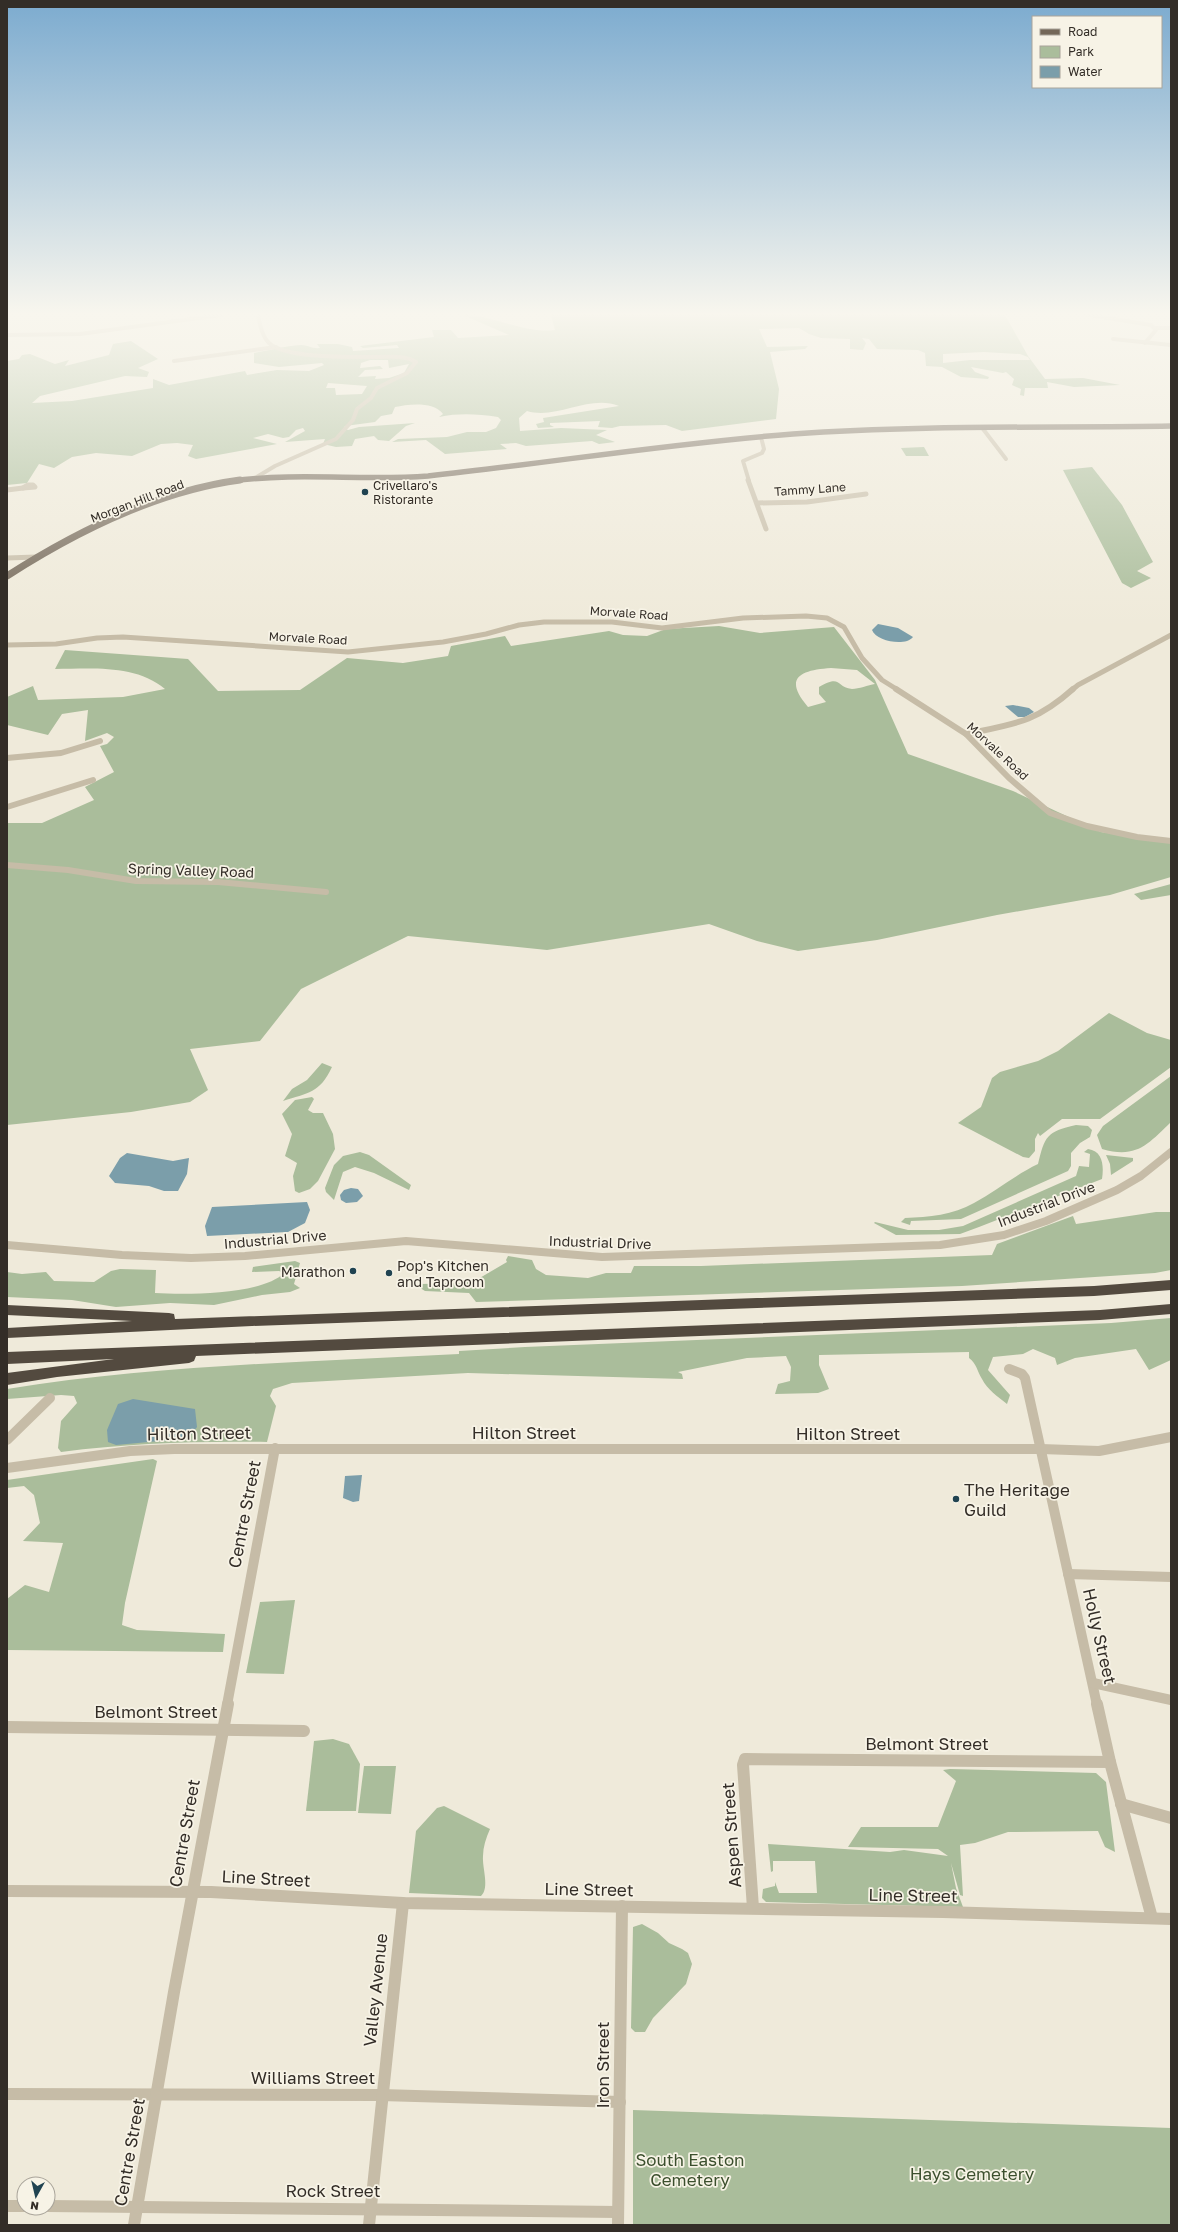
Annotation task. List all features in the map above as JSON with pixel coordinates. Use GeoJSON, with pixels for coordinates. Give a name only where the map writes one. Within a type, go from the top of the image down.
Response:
{"type":"FeatureCollection","features":[{"type":"Feature","properties":{"kind":"highway"},"geometry":{"type":"LineString","coordinates":[[7,1333],[252,1321],[1094,1291],[1171,1285]]}},
{"type":"Feature","properties":{"kind":"highway"},"geometry":{"type":"LineString","coordinates":[[7,1310],[252,1321]]}},
{"type":"Feature","properties":{"kind":"highway"},"geometry":{"type":"LineString","coordinates":[[7,1358],[306,1345],[1100,1315],[1171,1310]]}},
{"type":"Feature","properties":{"kind":"highway"},"geometry":{"type":"LineString","coordinates":[[7,1379],[57,1371],[306,1345]]}},
{"type":"Feature","properties":{"kind":"main road","name":"Morgan Hill Road"},"geometry":{"type":"LineString","coordinates":[[7,576],[36,557],[109,522],[147,506],[209,487],[255,478],[420,477],[628,451],[761,437],[932,428],[983,429],[1171,426]]}},
{"type":"Feature","properties":{"kind":"street"},"geometry":{"type":"LineString","coordinates":[[255,478],[275,466],[336,439],[353,419]]}},
{"type":"Feature","properties":{"kind":"street"},"geometry":{"type":"LineString","coordinates":[[983,429],[1006,459]]}},
{"type":"Feature","properties":{"kind":"street"},"geometry":{"type":"LineString","coordinates":[[761,437],[764,449],[762,453],[743,461],[743,465],[766,529]]}},
{"type":"Feature","properties":{"kind":"street"},"geometry":{"type":"LineString","coordinates":[[7,490],[23,488]]}},
{"type":"Feature","properties":{"kind":"street","name":"Tammy Lane"},"geometry":{"type":"LineString","coordinates":[[757,502],[807,502],[866,494]]}},
{"type":"Feature","properties":{"kind":"street"},"geometry":{"type":"LineString","coordinates":[[7,558],[36,557]]}},
{"type":"Feature","properties":{"kind":"street","name":"Morvale Road"},"geometry":{"type":"LineString","coordinates":[[7,645],[56,644],[97,638],[123,637],[348,652],[457,640],[534,622],[612,622],[667,628],[742,618],[816,616],[834,620],[844,627],[862,658],[882,680],[966,734],[1009,778],[1050,813],[1087,826],[1137,837],[1171,841]]}},
{"type":"Feature","properties":{"kind":"street"},"geometry":{"type":"LineString","coordinates":[[966,734],[1020,723],[1033,718],[1054,706],[1078,685],[1171,635]]}},
{"type":"Feature","properties":{"kind":"street"},"geometry":{"type":"LineString","coordinates":[[7,758],[61,753],[100,741]]}},
{"type":"Feature","properties":{"kind":"street"},"geometry":{"type":"LineString","coordinates":[[7,807],[93,780]]}},
{"type":"Feature","properties":{"kind":"street","name":"Spring Valley Road"},"geometry":{"type":"LineString","coordinates":[[7,865],[68,870],[136,881],[218,882],[326,892]]}},
{"type":"Feature","properties":{"kind":"street","name":"Industrial Drive"},"geometry":{"type":"LineString","coordinates":[[7,1245],[191,1258],[243,1257],[377,1242],[406,1241],[602,1257],[672,1256],[872,1246],[940,1245],[1004,1235],[1046,1221],[1117,1190],[1141,1176],[1171,1152]]}},
{"type":"Feature","properties":{"kind":"street","name":"Holly Street"},"geometry":{"type":"LineString","coordinates":[[1009,1369],[1022,1374],[1024,1378],[1110,1762],[1152,1918]]}},
{"type":"Feature","properties":{"kind":"street"},"geometry":{"type":"LineString","coordinates":[[7,1440],[50,1398]]}},
{"type":"Feature","properties":{"kind":"street","name":"Hilton Street"},"geometry":{"type":"LineString","coordinates":[[7,1468],[130,1451],[274,1448],[1041,1449],[1099,1451],[1171,1437]]}},
{"type":"Feature","properties":{"kind":"street","name":"Centre Street"},"geometry":{"type":"LineString","coordinates":[[134,2225],[192,1893],[274,1448]]}},
{"type":"Feature","properties":{"kind":"street"},"geometry":{"type":"LineString","coordinates":[[1068,1574],[1171,1577]]}},
{"type":"Feature","properties":{"kind":"street"},"geometry":{"type":"LineString","coordinates":[[1093,1683],[1171,1700]]}},
{"type":"Feature","properties":{"kind":"street","name":"Belmont Street"},"geometry":{"type":"LineString","coordinates":[[7,1728],[222,1728],[304,1731]]}},
{"type":"Feature","properties":{"kind":"street","name":"Belmont Street"},"geometry":{"type":"LineString","coordinates":[[745,1759],[1110,1762]]}},
{"type":"Feature","properties":{"kind":"street","name":"Aspen Street"},"geometry":{"type":"LineString","coordinates":[[745,1759],[743,1765],[753,1908]]}},
{"type":"Feature","properties":{"kind":"street"},"geometry":{"type":"LineString","coordinates":[[1121,1804],[1171,1818]]}},
{"type":"Feature","properties":{"kind":"street","name":"Line Street"},"geometry":{"type":"LineString","coordinates":[[7,1891],[211,1892],[403,1903],[753,1908],[1171,1919]]}},
{"type":"Feature","properties":{"kind":"street","name":"Valley Avenue"},"geometry":{"type":"LineString","coordinates":[[369,2225],[381,2095],[403,1903]]}},
{"type":"Feature","properties":{"kind":"street","name":"Iron Street"},"geometry":{"type":"LineString","coordinates":[[618,2218],[622,1906]]}},
{"type":"Feature","properties":{"kind":"street","name":"Williams Street"},"geometry":{"type":"LineString","coordinates":[[7,2094],[157,2096],[381,2095],[620,2102]]}},
{"type":"Feature","properties":{"kind":"street","name":"Rock Street"},"geometry":{"type":"LineString","coordinates":[[56,2206],[371,2208],[618,2218]]}},
{"type":"Feature","properties":{"kind":"green space"},"geometry":{"type":"Polygon","coordinates":[[[7,419],[378,419],[375,422],[345,426],[344,428],[348,430],[359,427],[415,423],[406,426],[389,441],[378,440],[374,436],[355,439],[352,446],[336,447],[323,444],[325,439],[285,442],[305,431],[303,428],[296,430],[289,437],[283,438],[268,434],[253,438],[277,444],[196,459],[188,456],[193,445],[177,443],[161,444],[132,456],[96,453],[72,457],[54,468],[39,464],[27,483],[7,485],[7,419]]]}},
{"type":"Feature","properties":{"kind":"green space"},"geometry":{"type":"Polygon","coordinates":[[[519,419],[520,431],[561,428],[607,430],[596,435],[615,442],[599,444],[592,441],[526,446],[516,443],[500,444],[507,449],[445,454],[426,440],[392,442],[398,439],[447,437],[467,432],[486,432],[496,428],[501,420],[519,419]]]}},
{"type":"Feature","properties":{"kind":"green space"},"geometry":{"type":"Polygon","coordinates":[[[543,419],[775,419],[682,431],[666,425],[620,426],[612,428],[598,427],[600,421],[550,423],[550,425],[554,427],[538,428],[536,424],[544,422],[543,419]]]}},
{"type":"Feature","properties":{"kind":"green space"},"geometry":{"type":"Polygon","coordinates":[[[924,447],[929,456],[906,456],[901,448],[924,447]]]}},
{"type":"Feature","properties":{"kind":"green space"},"geometry":{"type":"Polygon","coordinates":[[[1092,467],[1122,505],[1153,562],[1137,571],[1151,578],[1131,588],[1122,583],[1063,470],[1092,467]]]}},
{"type":"Feature","properties":{"kind":"green space"},"geometry":{"type":"Polygon","coordinates":[[[719,626],[760,633],[834,627],[875,680],[908,754],[1013,791],[1101,832],[1171,842],[1171,877],[1110,895],[997,915],[877,940],[798,951],[757,941],[709,924],[547,950],[408,936],[301,989],[260,1041],[190,1049],[208,1090],[190,1102],[131,1112],[7,1125],[7,823],[42,823],[94,800],[85,787],[114,772],[100,746],[107,744],[114,737],[107,733],[85,741],[88,710],[62,714],[48,735],[7,725],[7,697],[33,686],[38,700],[123,697],[165,689],[140,675],[127,672],[98,669],[55,669],[65,650],[188,659],[218,691],[300,690],[347,658],[403,663],[448,656],[451,646],[505,636],[511,646],[609,631],[623,635],[647,636],[666,629],[719,626]],[[831,668],[811,671],[798,677],[796,682],[797,689],[808,707],[826,702],[819,694],[819,687],[826,683],[835,681],[847,688],[852,689],[875,684],[857,670],[831,668]]]}},
{"type":"Feature","properties":{"kind":"green space"},"geometry":{"type":"Polygon","coordinates":[[[1171,884],[1171,895],[1141,900],[1134,894],[1171,884]]]}},
{"type":"Feature","properties":{"kind":"green space"},"geometry":{"type":"Polygon","coordinates":[[[1109,1013],[1147,1033],[1171,1040],[1171,1067],[1100,1119],[1062,1119],[1040,1136],[1038,1133],[1035,1139],[1035,1151],[1029,1158],[1023,1157],[958,1123],[981,1107],[992,1078],[1000,1072],[1038,1061],[1058,1051],[1109,1013]]]}},
{"type":"Feature","properties":{"kind":"green space"},"geometry":{"type":"Polygon","coordinates":[[[322,1063],[332,1067],[323,1082],[318,1087],[306,1094],[283,1101],[292,1089],[307,1080],[322,1063]]]}},
{"type":"Feature","properties":{"kind":"green space"},"geometry":{"type":"Polygon","coordinates":[[[1171,1076],[1171,1122],[1141,1148],[1124,1152],[1114,1152],[1102,1149],[1097,1135],[1103,1126],[1171,1076]]]}},
{"type":"Feature","properties":{"kind":"green space"},"geometry":{"type":"Polygon","coordinates":[[[312,1097],[314,1099],[308,1110],[313,1113],[323,1113],[333,1134],[335,1149],[318,1181],[310,1189],[299,1193],[295,1191],[293,1176],[297,1163],[285,1156],[292,1134],[282,1114],[295,1100],[312,1097]]]}},
{"type":"Feature","properties":{"kind":"green space"},"geometry":{"type":"Polygon","coordinates":[[[1076,1125],[1088,1126],[1092,1130],[1090,1137],[1080,1143],[1071,1153],[1071,1166],[1068,1171],[961,1219],[911,1221],[910,1225],[901,1222],[905,1218],[949,1213],[974,1203],[1038,1164],[1045,1141],[1048,1137],[1058,1130],[1076,1125]]]}},
{"type":"Feature","properties":{"kind":"green space"},"geometry":{"type":"Polygon","coordinates":[[[1088,1149],[1093,1150],[1100,1156],[1103,1169],[1102,1179],[960,1234],[896,1235],[874,1223],[908,1230],[939,1230],[963,1226],[1076,1176],[1079,1166],[1089,1167],[1090,1154],[1084,1152],[1088,1149]]]}},
{"type":"Feature","properties":{"kind":"green space"},"geometry":{"type":"Polygon","coordinates":[[[360,1152],[369,1155],[411,1185],[409,1190],[374,1173],[355,1167],[343,1172],[334,1200],[326,1192],[325,1188],[334,1165],[343,1156],[360,1152]]]}},
{"type":"Feature","properties":{"kind":"green space"},"geometry":{"type":"Polygon","coordinates":[[[1106,1155],[1133,1158],[1133,1161],[1111,1175],[1110,1164],[1106,1155]]]}},
{"type":"Feature","properties":{"kind":"green space"},"geometry":{"type":"Polygon","coordinates":[[[1156,1212],[1171,1212],[1171,1270],[1155,1273],[962,1286],[476,1302],[469,1293],[425,1291],[417,1286],[421,1284],[464,1283],[478,1279],[507,1262],[506,1260],[508,1256],[532,1260],[536,1269],[546,1275],[588,1278],[606,1273],[631,1273],[634,1266],[701,1266],[992,1255],[997,1244],[1073,1216],[1076,1224],[1156,1212]]]}},
{"type":"Feature","properties":{"kind":"green space"},"geometry":{"type":"Polygon","coordinates":[[[295,1261],[300,1263],[294,1284],[300,1288],[290,1292],[262,1295],[214,1305],[170,1303],[116,1307],[72,1300],[7,1297],[7,1272],[22,1274],[46,1272],[54,1281],[94,1282],[111,1271],[120,1269],[156,1270],[155,1293],[185,1294],[242,1290],[259,1286],[284,1273],[279,1271],[252,1272],[253,1267],[295,1261]]]}},
{"type":"Feature","properties":{"kind":"green space"},"geometry":{"type":"Polygon","coordinates":[[[1171,1318],[1171,1360],[1149,1370],[1136,1349],[1075,1358],[1057,1365],[1055,1358],[1033,1349],[1023,1354],[993,1357],[988,1370],[1010,1395],[1007,1404],[993,1393],[984,1383],[972,1360],[969,1358],[969,1352],[819,1355],[819,1365],[829,1389],[818,1393],[775,1394],[778,1384],[790,1381],[791,1367],[786,1356],[747,1358],[678,1372],[682,1374],[683,1379],[468,1373],[292,1383],[273,1389],[270,1396],[276,1406],[267,1442],[164,1443],[113,1446],[61,1452],[58,1448],[61,1421],[77,1403],[74,1396],[61,1395],[7,1399],[7,1389],[63,1381],[176,1369],[459,1354],[459,1351],[525,1347],[1111,1323],[1171,1318]]]}},
{"type":"Feature","properties":{"kind":"green space"},"geometry":{"type":"Polygon","coordinates":[[[153,1459],[157,1461],[125,1603],[122,1625],[137,1630],[225,1634],[223,1652],[7,1650],[7,1599],[25,1585],[49,1592],[63,1543],[23,1541],[40,1523],[34,1495],[24,1486],[7,1488],[7,1480],[153,1459]]]}},
{"type":"Feature","properties":{"kind":"green space"},"geometry":{"type":"Polygon","coordinates":[[[295,1600],[284,1674],[246,1673],[260,1602],[295,1600]]]}},
{"type":"Feature","properties":{"kind":"green space"},"geometry":{"type":"Polygon","coordinates":[[[333,1739],[349,1744],[360,1764],[356,1811],[306,1811],[314,1741],[333,1739]]]}},
{"type":"Feature","properties":{"kind":"green space"},"geometry":{"type":"Polygon","coordinates":[[[364,1766],[396,1766],[391,1814],[358,1813],[364,1766]]]}},
{"type":"Feature","properties":{"kind":"green space"},"geometry":{"type":"Polygon","coordinates":[[[943,1770],[1096,1773],[1106,1782],[1115,1852],[1105,1847],[1098,1831],[1008,1832],[975,1843],[960,1845],[963,1896],[960,1895],[951,1863],[956,1888],[963,1907],[766,1902],[762,1898],[763,1889],[775,1886],[775,1882],[779,1893],[817,1893],[815,1861],[773,1861],[773,1871],[771,1872],[768,1844],[890,1852],[904,1850],[948,1856],[938,1849],[848,1847],[861,1827],[938,1827],[956,1781],[943,1770]]]}},
{"type":"Feature","properties":{"kind":"green space"},"geometry":{"type":"Polygon","coordinates":[[[444,1806],[490,1829],[484,1849],[483,1861],[485,1888],[481,1896],[409,1893],[416,1831],[437,1808],[444,1806]]]}},
{"type":"Feature","properties":{"kind":"green space"},"geometry":{"type":"Polygon","coordinates":[[[642,1924],[658,1933],[669,1943],[688,1953],[692,1964],[686,1984],[653,2018],[645,2032],[635,2032],[631,2028],[633,1927],[642,1924]]]}},
{"type":"Feature","properties":{"kind":"green space"},"geometry":{"type":"Polygon","coordinates":[[[633,2110],[1171,2128],[1171,2225],[633,2225],[633,2110]]]}},
{"type":"Feature","properties":{"kind":"water"},"geometry":{"type":"Polygon","coordinates":[[[878,624],[898,628],[913,637],[904,642],[885,640],[875,634],[872,630],[878,624]]]}},
{"type":"Feature","properties":{"kind":"water"},"geometry":{"type":"Polygon","coordinates":[[[1013,705],[1029,708],[1034,712],[1025,717],[1018,717],[1005,706],[1013,705]]]}},
{"type":"Feature","properties":{"kind":"water"},"geometry":{"type":"Polygon","coordinates":[[[127,1153],[173,1161],[189,1158],[187,1174],[178,1191],[164,1191],[149,1186],[115,1183],[109,1176],[120,1158],[127,1153]]]}},
{"type":"Feature","properties":{"kind":"water"},"geometry":{"type":"Polygon","coordinates":[[[351,1188],[358,1189],[363,1196],[357,1202],[346,1203],[341,1200],[340,1195],[344,1190],[351,1188]]]}},
{"type":"Feature","properties":{"kind":"water"},"geometry":{"type":"Polygon","coordinates":[[[307,1202],[310,1210],[305,1223],[288,1232],[207,1236],[205,1226],[212,1207],[307,1202]]]}},
{"type":"Feature","properties":{"kind":"water"},"geometry":{"type":"Polygon","coordinates":[[[133,1399],[195,1409],[197,1427],[190,1436],[170,1440],[116,1445],[108,1442],[107,1430],[118,1404],[133,1399]]]}},
{"type":"Feature","properties":{"kind":"water"},"geometry":{"type":"Polygon","coordinates":[[[362,1475],[359,1501],[353,1502],[343,1498],[345,1476],[362,1475]]]}},
{"type":"Feature","properties":{"kind":"place","name":"Crivellaro's Ristorante"},"geometry":{"type":"Point","coordinates":[365,492]}},
{"type":"Feature","properties":{"kind":"place","name":"Marathon"},"geometry":{"type":"Point","coordinates":[353,1271]}},
{"type":"Feature","properties":{"kind":"place","name":"Pop's Kitchen and Taproom"},"geometry":{"type":"Point","coordinates":[389,1273]}},
{"type":"Feature","properties":{"kind":"place","name":"The Heritage Guild"},"geometry":{"type":"Point","coordinates":[956,1499]}},
{"type":"Feature","properties":{"kind":"park label","name":"South Easton Cemetery"},"geometry":{"type":"Point","coordinates":[690,2169]}},
{"type":"Feature","properties":{"kind":"park label","name":"Hays Cemetery"},"geometry":{"type":"Point","coordinates":[972,2173]}}]}
